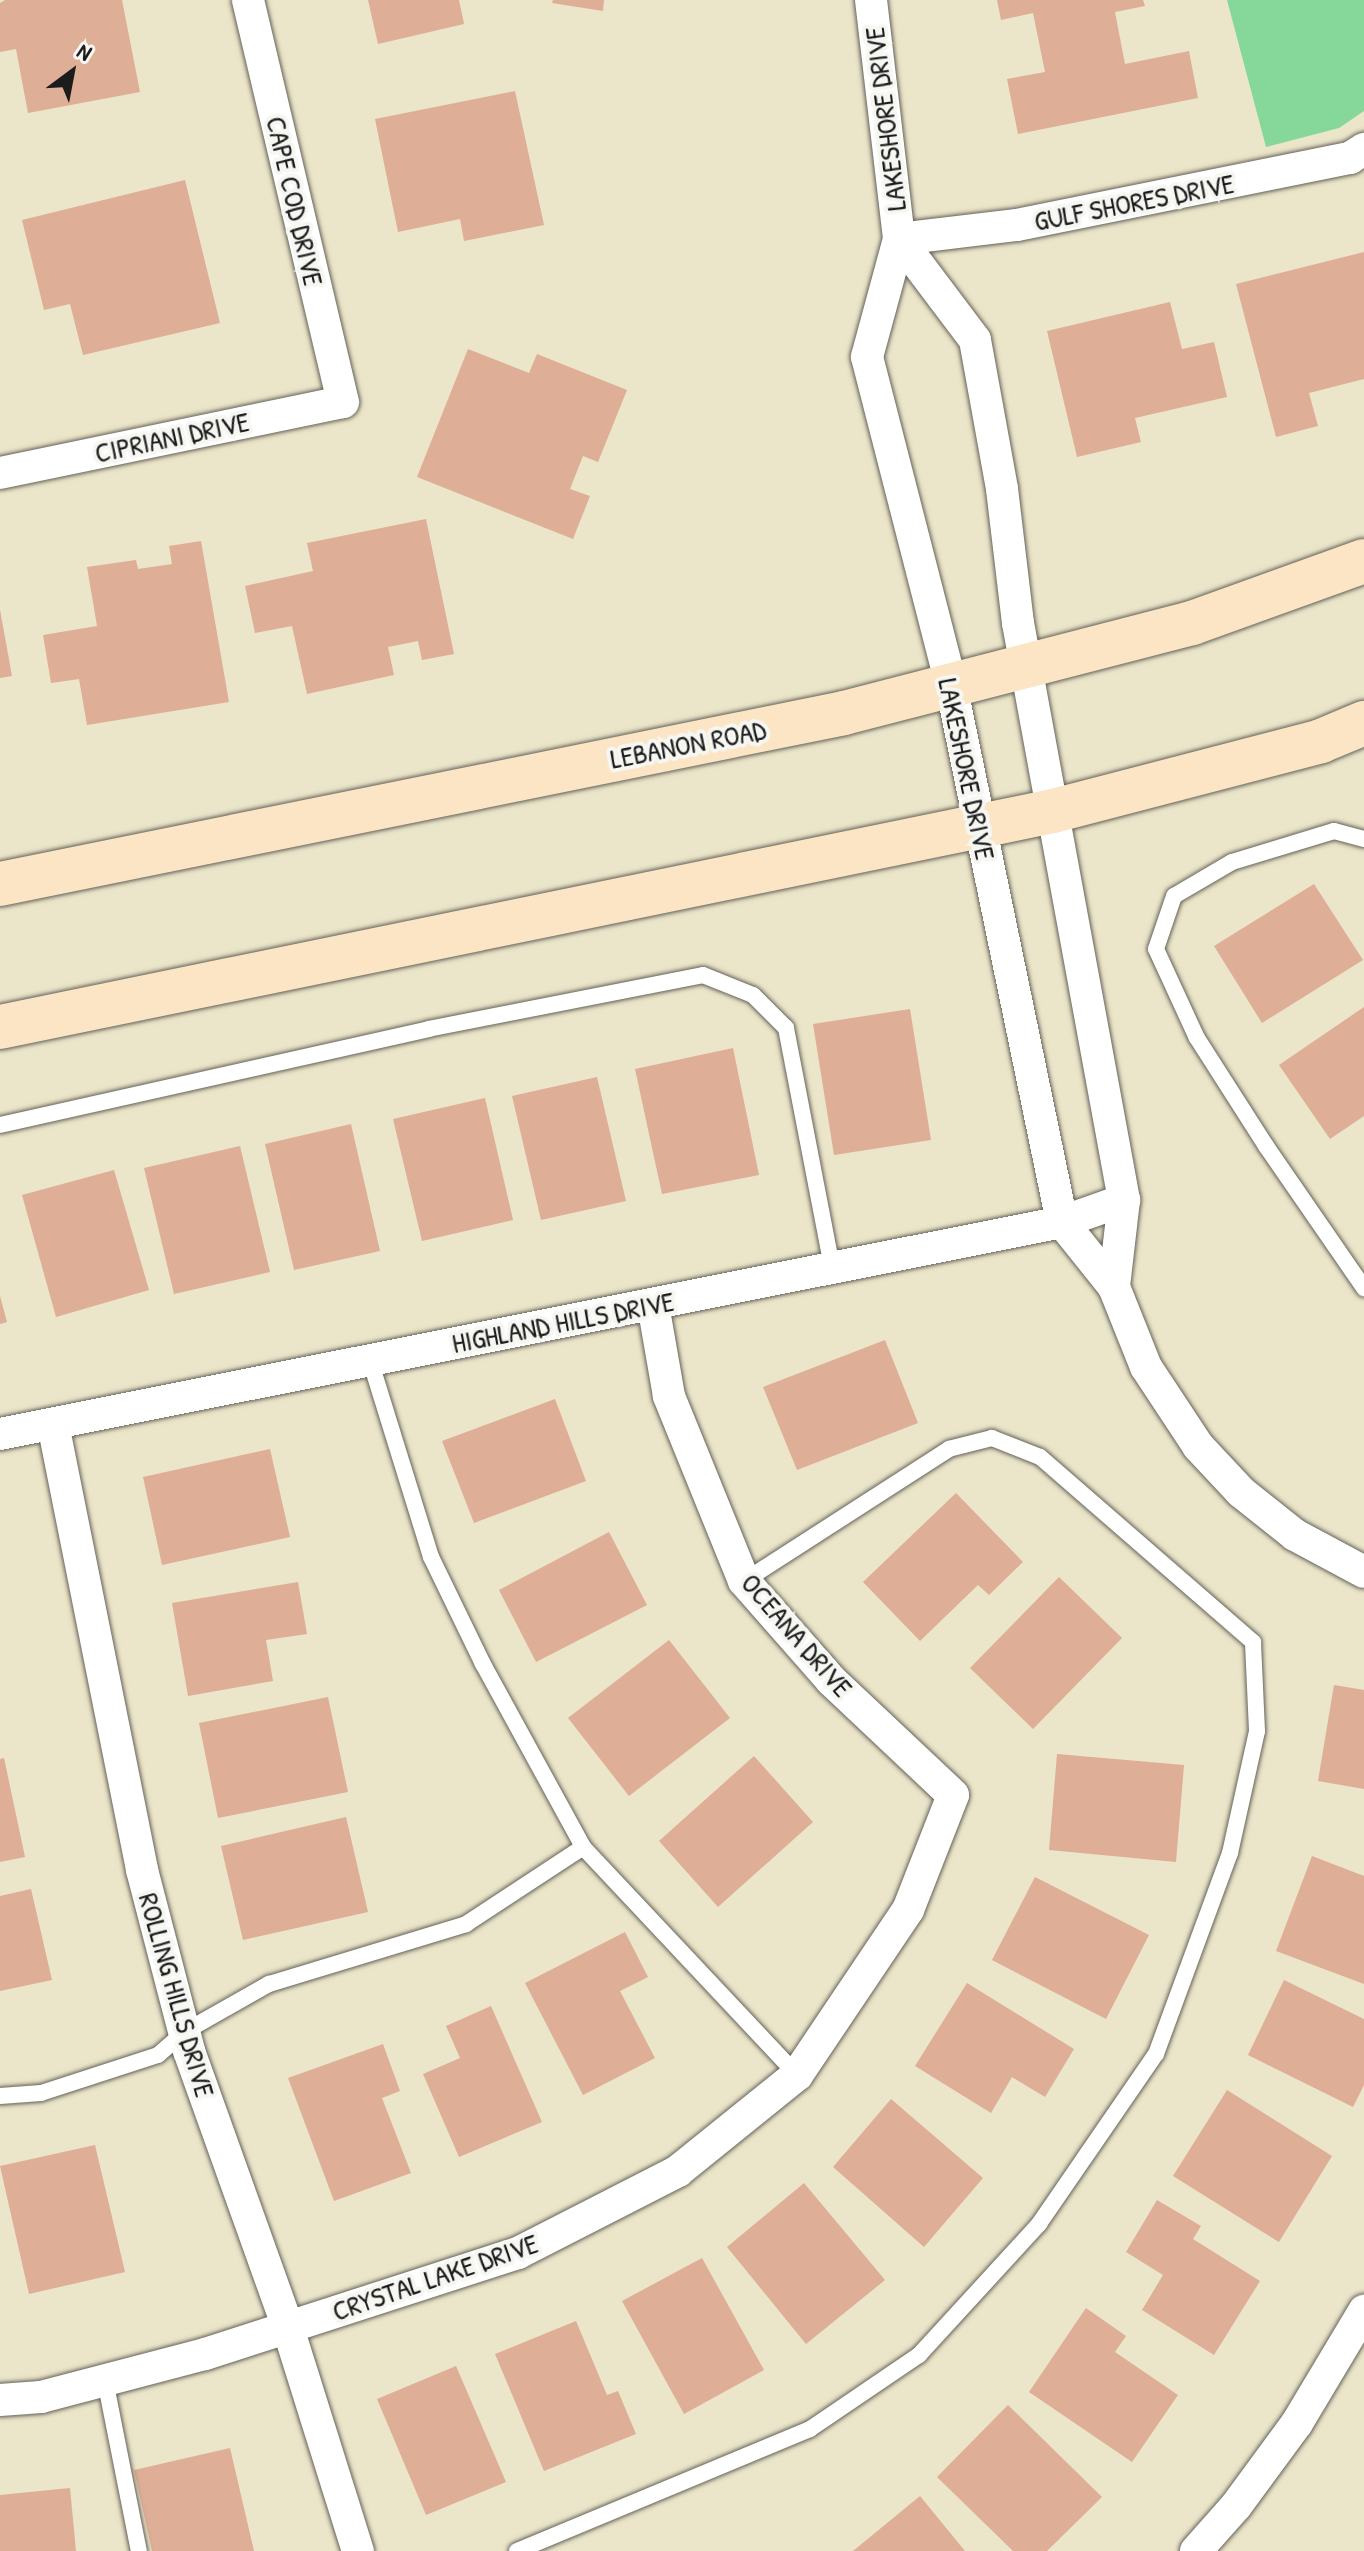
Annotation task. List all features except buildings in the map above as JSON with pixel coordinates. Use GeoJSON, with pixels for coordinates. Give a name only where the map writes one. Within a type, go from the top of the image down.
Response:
{"type":"FeatureCollection","features":[{"type":"Feature","properties":{"kind":"main road","name":"LEBANON ROAD"},"geometry":{"type":"LineString","coordinates":[[0,884],[844,713],[1192,623],[1364,561]]}},
{"type":"Feature","properties":{"kind":"main road"},"geometry":{"type":"LineString","coordinates":[[0,1027],[1053,811],[1321,741],[1364,723]]}},
{"type":"Feature","properties":{"kind":"street","name":"CAPE COD DRIVE"},"geometry":{"type":"LineString","coordinates":[[248,0],[343,402]]}},
{"type":"Feature","properties":{"kind":"street","name":"LAKESHORE DRIVE"},"geometry":{"type":"LineString","coordinates":[[871,0],[899,239],[867,357],[951,685],[1062,1222],[1114,1287],[1146,1367],[1198,1446],[1241,1492],[1295,1535],[1364,1572]]}},
{"type":"Feature","properties":{"kind":"street","name":"GULF SHORES DRIVE"},"geometry":{"type":"LineString","coordinates":[[899,239],[1017,225],[1350,158],[1364,149]]}},
{"type":"Feature","properties":{"kind":"street","name":"LAKESHORE DRIVE"},"geometry":{"type":"LineString","coordinates":[[899,239],[975,340],[1002,489],[1015,605],[1124,1200],[1114,1287]]}},
{"type":"Feature","properties":{"kind":"street","name":"CIPRIANI DRIVE"},"geometry":{"type":"LineString","coordinates":[[0,473],[343,402]]}},
{"type":"Feature","properties":{"kind":"street","name":"HIGHLAND HILLS DRIVE"},"geometry":{"type":"LineString","coordinates":[[0,1434],[1062,1222],[1124,1200]]}},
{"type":"Feature","properties":{"kind":"street","name":"OCEANA DRIVE"},"geometry":{"type":"LineString","coordinates":[[653,1304],[669,1396],[744,1581],[831,1680],[953,1795]]}},
{"type":"Feature","properties":{"kind":"street","name":"ROLLING HILLS DRIVE"},"geometry":{"type":"LineString","coordinates":[[53,1424],[142,1870],[184,2032],[288,2328],[358,2551]]}},
{"type":"Feature","properties":{"kind":"street","name":"CRYSTAL LAKE DRIVE"},"geometry":{"type":"LineString","coordinates":[[0,2400],[41,2397],[105,2380],[288,2328],[518,2253],[678,2171],[797,2075],[908,1910],[953,1795]]}},
{"type":"Feature","properties":{"kind":"street"},"geometry":{"type":"LineString","coordinates":[[1196,2551],[1236,2506],[1297,2423],[1364,2311]]}},
{"type":"Feature","properties":{"kind":"lane"},"geometry":{"type":"LineString","coordinates":[[1364,839],[1334,831],[1232,862],[1174,896],[1156,949],[1197,1038],[1266,1146],[1364,1288]]}},
{"type":"Feature","properties":{"kind":"lane"},"geometry":{"type":"LineString","coordinates":[[0,1125],[428,1029],[703,975],[753,995],[786,1028],[832,1268]]}},
{"type":"Feature","properties":{"kind":"lane"},"geometry":{"type":"LineString","coordinates":[[370,1360],[431,1557],[483,1664],[583,1847],[797,2075]]}},
{"type":"Feature","properties":{"kind":"lane"},"geometry":{"type":"LineString","coordinates":[[517,2551],[810,2429],[919,2355],[1039,2224],[1156,2054],[1230,1853],[1257,1731],[1253,1642],[1040,1457],[992,1438],[949,1449],[744,1581]]}},
{"type":"Feature","properties":{"kind":"lane"},"geometry":{"type":"LineString","coordinates":[[0,2096],[41,2093],[158,2055],[184,2032],[269,1984],[466,1924],[583,1847]]}},
{"type":"Feature","properties":{"kind":"lane"},"geometry":{"type":"LineString","coordinates":[[105,2380],[139,2551]]}},
{"type":"Feature","properties":{"kind":"green space"},"geometry":{"type":"Polygon","coordinates":[[[1227,0],[1364,0],[1364,111],[1339,128],[1266,147],[1227,0]]]}}]}
